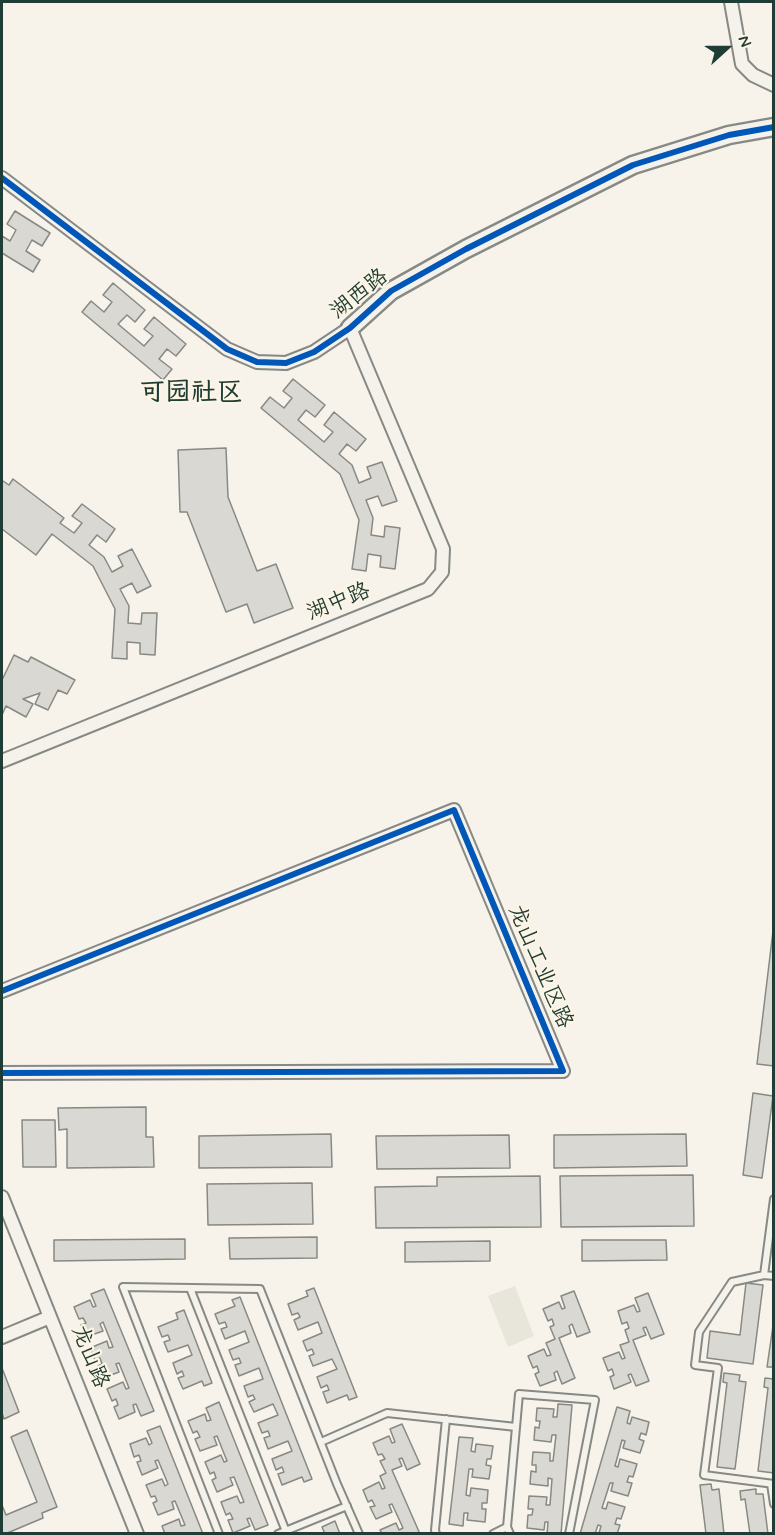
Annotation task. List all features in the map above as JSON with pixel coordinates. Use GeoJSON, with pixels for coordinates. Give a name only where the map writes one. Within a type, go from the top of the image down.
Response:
{"type":"FeatureCollection","features":[{"type":"Feature","properties":{"kind":"street"},"geometry":{"type":"LineString","coordinates":[[731,2],[742,64],[753,75],[774,85]]}},
{"type":"Feature","properties":{"kind":"street","name":"湖西路"},"geometry":{"type":"LineString","coordinates":[[2,178],[227,349],[257,363],[286,363],[314,352],[350,328],[392,291],[466,249],[633,165],[729,135],[774,127]]}},
{"type":"Feature","properties":{"kind":"street","name":"湖中路"},"geometry":{"type":"LineString","coordinates":[[2,761],[428,589],[435,581],[442,572],[443,549],[350,328]]}},
{"type":"Feature","properties":{"kind":"street","name":"龙山工业区路"},"geometry":{"type":"LineString","coordinates":[[2,991],[454,810],[563,1071],[2,1073]]}},
{"type":"Feature","properties":{"kind":"street","name":"龙山路"},"geometry":{"type":"LineString","coordinates":[[2,1197],[137,1533]]}},
{"type":"Feature","properties":{"kind":"street"},"geometry":{"type":"LineString","coordinates":[[2,1337],[50,1317]]}},
{"type":"Feature","properties":{"kind":"lane"},"geometry":{"type":"LineString","coordinates":[[764,1275],[774,1199]]}},
{"type":"Feature","properties":{"kind":"lane"},"geometry":{"type":"LineString","coordinates":[[774,1276],[764,1275],[732,1282],[699,1332],[695,1365],[718,1368],[704,1475],[772,1484],[774,1504]]}},
{"type":"Feature","properties":{"kind":"lane"},"geometry":{"type":"LineString","coordinates":[[219,1533],[123,1287],[260,1289],[359,1533]]}},
{"type":"Feature","properties":{"kind":"lane"},"geometry":{"type":"LineString","coordinates":[[190,1288],[286,1532]]}},
{"type":"Feature","properties":{"kind":"lane"},"geometry":{"type":"LineString","coordinates":[[493,1533],[509,1530],[519,1394],[595,1400],[569,1533]]}},
{"type":"Feature","properties":{"kind":"lane"},"geometry":{"type":"LineString","coordinates":[[321,1442],[387,1413],[516,1427]]}},
{"type":"Feature","properties":{"kind":"lane"},"geometry":{"type":"LineString","coordinates":[[436,1533],[446,1419]]}},
{"type":"Feature","properties":{"kind":"lane"},"geometry":{"type":"LineString","coordinates":[[278,1533],[286,1532],[347,1506]]}},
{"type":"Feature","properties":{"kind":"shaded area"},"geometry":{"type":"Polygon","coordinates":[[[515,1286],[534,1336],[508,1347],[488,1296],[515,1286]]]}},
{"type":"Feature","properties":{"kind":"building"},"geometry":{"type":"Polygon","coordinates":[[[15,211],[50,233],[42,246],[32,240],[26,251],[40,260],[33,272],[2,253],[2,236],[10,241],[16,230],[7,224],[15,211]]]}},
{"type":"Feature","properties":{"kind":"building"},"geometry":{"type":"Polygon","coordinates":[[[113,283],[145,310],[135,322],[127,315],[118,324],[144,346],[153,336],[144,329],[154,317],[186,344],[176,356],[167,349],[159,359],[172,369],[163,380],[82,312],[91,301],[104,312],[112,302],[103,295],[113,283]]]}},
{"type":"Feature","properties":{"kind":"building"},"geometry":{"type":"Polygon","coordinates":[[[293,379],[325,405],[315,417],[306,410],[298,420],[324,442],[333,432],[324,425],[334,412],[366,439],[356,451],[347,444],[339,454],[352,465],[359,483],[371,478],[367,467],[382,462],[397,501],[382,506],[378,496],[366,500],[373,518],[371,535],[384,537],[385,526],[400,528],[395,569],[380,567],[381,556],[368,554],[366,571],[352,569],[359,520],[340,474],[261,408],[270,397],[284,408],[292,398],[283,391],[293,379]]]}},
{"type":"Feature","properties":{"kind":"building"},"geometry":{"type":"Polygon","coordinates":[[[226,448],[228,497],[257,571],[276,564],[293,608],[254,623],[247,604],[226,612],[187,512],[180,512],[178,450],[226,448]]]}},
{"type":"Feature","properties":{"kind":"building"},"geometry":{"type":"Polygon","coordinates":[[[13,479],[64,518],[60,523],[74,533],[82,523],[72,516],[82,504],[115,529],[106,542],[97,535],[89,545],[104,557],[112,572],[123,566],[118,556],[132,549],[151,586],[137,593],[132,583],[120,589],[129,606],[128,623],[141,624],[142,613],[157,613],[155,655],[140,654],[140,643],[127,642],[127,659],[112,658],[115,609],[93,566],[52,534],[36,555],[2,529],[2,482],[9,485],[13,479]]]}},
{"type":"Feature","properties":{"kind":"building"},"geometry":{"type":"Polygon","coordinates":[[[14,655],[28,662],[31,657],[75,680],[67,694],[58,690],[48,710],[35,704],[40,693],[23,699],[33,704],[26,717],[6,706],[2,715],[2,680],[14,655]]]}},
{"type":"Feature","properties":{"kind":"building"},"geometry":{"type":"Polygon","coordinates":[[[774,931],[774,1066],[757,1064],[774,931]]]}},
{"type":"Feature","properties":{"kind":"building"},"geometry":{"type":"Polygon","coordinates":[[[753,1093],[773,1096],[762,1178],[743,1175],[753,1093]]]}},
{"type":"Feature","properties":{"kind":"building"},"geometry":{"type":"Polygon","coordinates":[[[146,1107],[146,1137],[153,1137],[154,1167],[67,1168],[67,1129],[59,1130],[58,1108],[146,1107]]]}},
{"type":"Feature","properties":{"kind":"building"},"geometry":{"type":"Polygon","coordinates":[[[22,1120],[55,1120],[56,1167],[23,1167],[22,1120]]]}},
{"type":"Feature","properties":{"kind":"building"},"geometry":{"type":"Polygon","coordinates":[[[331,1134],[332,1167],[199,1168],[199,1136],[331,1134]]]}},
{"type":"Feature","properties":{"kind":"building"},"geometry":{"type":"Polygon","coordinates":[[[686,1134],[687,1166],[554,1168],[554,1135],[686,1134]]]}},
{"type":"Feature","properties":{"kind":"building"},"geometry":{"type":"Polygon","coordinates":[[[509,1135],[510,1168],[377,1169],[376,1136],[509,1135]]]}},
{"type":"Feature","properties":{"kind":"building"},"geometry":{"type":"Polygon","coordinates":[[[693,1175],[694,1226],[561,1227],[560,1176],[693,1175]]]}},
{"type":"Feature","properties":{"kind":"building"},"geometry":{"type":"Polygon","coordinates":[[[540,1176],[541,1227],[376,1228],[375,1187],[437,1186],[437,1177],[540,1176]]]}},
{"type":"Feature","properties":{"kind":"building"},"geometry":{"type":"Polygon","coordinates":[[[312,1183],[313,1224],[208,1225],[207,1184],[312,1183]]]}},
{"type":"Feature","properties":{"kind":"building"},"geometry":{"type":"Polygon","coordinates":[[[317,1237],[317,1258],[230,1259],[229,1238],[317,1237]]]}},
{"type":"Feature","properties":{"kind":"building"},"geometry":{"type":"Polygon","coordinates":[[[185,1239],[185,1259],[54,1261],[54,1240],[185,1239]]]}},
{"type":"Feature","properties":{"kind":"building"},"geometry":{"type":"Polygon","coordinates":[[[582,1240],[666,1240],[667,1260],[582,1261],[582,1240]]]}},
{"type":"Feature","properties":{"kind":"building"},"geometry":{"type":"Polygon","coordinates":[[[490,1241],[490,1261],[405,1262],[405,1242],[490,1241]]]}},
{"type":"Feature","properties":{"kind":"building"},"geometry":{"type":"Polygon","coordinates":[[[746,1283],[763,1285],[753,1364],[707,1358],[710,1331],[740,1335],[746,1283]]]}},
{"type":"Feature","properties":{"kind":"building"},"geometry":{"type":"Polygon","coordinates":[[[314,1288],[357,1397],[349,1400],[347,1395],[327,1403],[323,1392],[329,1390],[327,1385],[321,1388],[317,1377],[337,1369],[332,1359],[313,1366],[309,1356],[314,1354],[312,1349],[307,1351],[303,1341],[322,1333],[318,1322],[298,1330],[294,1320],[300,1317],[298,1313],[292,1315],[288,1304],[308,1296],[306,1291],[314,1288]]]}},
{"type":"Feature","properties":{"kind":"building"},"geometry":{"type":"Polygon","coordinates":[[[104,1289],[154,1411],[141,1416],[136,1404],[133,1405],[135,1412],[119,1419],[114,1407],[118,1405],[116,1399],[112,1401],[107,1389],[123,1382],[126,1389],[129,1388],[119,1363],[116,1364],[119,1372],[103,1378],[98,1366],[102,1364],[100,1358],[95,1360],[90,1348],[107,1341],[109,1348],[113,1347],[103,1322],[100,1324],[103,1331],[86,1337],[81,1325],[86,1323],[83,1318],[79,1319],[74,1307],[90,1300],[93,1307],[96,1306],[91,1294],[104,1289]]]}},
{"type":"Feature","properties":{"kind":"building"},"geometry":{"type":"Polygon","coordinates":[[[574,1291],[590,1332],[577,1337],[572,1324],[569,1326],[571,1333],[559,1338],[575,1378],[562,1384],[557,1371],[554,1373],[556,1380],[540,1386],[535,1374],[539,1372],[537,1366],[533,1368],[528,1356],[544,1349],[547,1356],[551,1355],[546,1343],[555,1339],[550,1327],[554,1325],[552,1319],[548,1321],[543,1309],[559,1302],[562,1309],[565,1308],[561,1296],[574,1291]]]}},
{"type":"Feature","properties":{"kind":"building"},"geometry":{"type":"Polygon","coordinates":[[[648,1293],[664,1334],[651,1339],[646,1327],[643,1328],[646,1335],[633,1340],[649,1381],[636,1386],[631,1374],[628,1375],[631,1382],[614,1389],[610,1377],[614,1375],[612,1369],[608,1371],[603,1358],[619,1352],[622,1359],[625,1358],[620,1345],[629,1342],[625,1330],[629,1328],[627,1322],[622,1324],[618,1311],[634,1305],[637,1312],[640,1311],[635,1298],[648,1293]]]}},
{"type":"Feature","properties":{"kind":"building"},"geometry":{"type":"Polygon","coordinates":[[[240,1297],[312,1479],[304,1482],[302,1477],[282,1485],[278,1474],[284,1472],[282,1467],[276,1470],[272,1459],[292,1451],[288,1441],[268,1449],[264,1438],[270,1436],[268,1431],[262,1433],[258,1423],[278,1415],[273,1404],[254,1412],[249,1402],[255,1399],[253,1395],[248,1397],[244,1386],[263,1379],[259,1368],[239,1376],[235,1365],[241,1363],[239,1358],[233,1360],[229,1350],[249,1342],[245,1331],[225,1339],[221,1329],[227,1327],[225,1322],[219,1324],[215,1314],[235,1306],[232,1300],[240,1297]]]}},
{"type":"Feature","properties":{"kind":"building"},"geometry":{"type":"Polygon","coordinates":[[[184,1310],[212,1383],[204,1386],[202,1381],[183,1389],[178,1378],[184,1376],[182,1371],[177,1374],[173,1363],[192,1355],[188,1345],[168,1352],[164,1342],[170,1340],[168,1335],[162,1337],[158,1327],[178,1319],[176,1313],[184,1310]]]}},
{"type":"Feature","properties":{"kind":"building"},"geometry":{"type":"Polygon","coordinates":[[[774,1319],[774,1367],[767,1367],[774,1319]]]}},
{"type":"Feature","properties":{"kind":"building"},"geometry":{"type":"Polygon","coordinates":[[[2,1368],[19,1412],[4,1419],[2,1413],[2,1368]]]}},
{"type":"Feature","properties":{"kind":"building"},"geometry":{"type":"Polygon","coordinates":[[[724,1373],[740,1375],[739,1381],[746,1382],[735,1469],[717,1467],[727,1383],[723,1382],[724,1373]]]}},
{"type":"Feature","properties":{"kind":"building"},"geometry":{"type":"Polygon","coordinates":[[[765,1378],[774,1379],[774,1473],[758,1471],[768,1388],[764,1387],[765,1378]]]}},
{"type":"Feature","properties":{"kind":"building"},"geometry":{"type":"Polygon","coordinates":[[[219,1402],[268,1525],[255,1530],[250,1518],[247,1519],[250,1526],[233,1533],[228,1520],[233,1519],[230,1513],[226,1515],[221,1502],[237,1496],[240,1503],[244,1502],[234,1477],[230,1478],[233,1485],[217,1492],[212,1480],[216,1478],[214,1472],[210,1474],[205,1462],[221,1455],[224,1462],[227,1461],[217,1436],[214,1437],[217,1445],[200,1451],[195,1439],[200,1437],[197,1431],[193,1433],[188,1421],[205,1414],[207,1421],[211,1420],[206,1408],[219,1402]]]}},
{"type":"Feature","properties":{"kind":"building"},"geometry":{"type":"Polygon","coordinates":[[[558,1404],[572,1405],[561,1534],[547,1534],[548,1522],[545,1522],[544,1530],[527,1528],[528,1515],[532,1515],[533,1509],[528,1509],[529,1496],[547,1497],[546,1505],[550,1505],[552,1479],[548,1478],[548,1486],[530,1484],[531,1471],[536,1472],[536,1465],[532,1465],[533,1452],[550,1453],[550,1461],[553,1461],[556,1435],[552,1435],[551,1442],[534,1440],[535,1427],[539,1428],[540,1421],[536,1421],[537,1408],[554,1409],[553,1417],[557,1417],[558,1404]]]}},
{"type":"Feature","properties":{"kind":"building"},"geometry":{"type":"Polygon","coordinates":[[[617,1407],[630,1411],[627,1423],[630,1424],[632,1417],[649,1422],[646,1435],[641,1433],[639,1439],[644,1441],[640,1453],[623,1448],[625,1441],[622,1440],[615,1466],[618,1467],[620,1459],[637,1464],[633,1477],[629,1476],[627,1482],[632,1483],[628,1496],[611,1491],[613,1483],[610,1483],[602,1508],[606,1509],[608,1502],[625,1507],[621,1519],[617,1518],[615,1524],[620,1525],[617,1534],[599,1533],[601,1526],[598,1525],[595,1534],[580,1534],[617,1407]]]}},
{"type":"Feature","properties":{"kind":"building"},"geometry":{"type":"Polygon","coordinates":[[[402,1424],[420,1464],[407,1470],[402,1458],[399,1459],[402,1466],[392,1470],[420,1534],[382,1534],[380,1530],[396,1523],[399,1530],[403,1528],[392,1504],[389,1505],[392,1512],[376,1519],[370,1507],[375,1506],[372,1500],[368,1502],[363,1490],[379,1482],[382,1489],[385,1488],[380,1476],[386,1473],[380,1461],[385,1459],[382,1454],[378,1455],[373,1443],[389,1436],[392,1443],[395,1442],[390,1429],[402,1424]]]}},
{"type":"Feature","properties":{"kind":"building"},"geometry":{"type":"Polygon","coordinates":[[[160,1426],[203,1534],[165,1534],[162,1526],[179,1519],[181,1526],[185,1525],[175,1501],[172,1502],[174,1509],[158,1515],[153,1503],[157,1501],[155,1496],[151,1497],[146,1485],[162,1479],[165,1486],[168,1484],[158,1460],[155,1461],[158,1468],[142,1475],[137,1462],[141,1461],[139,1455],[134,1457],[130,1444],[146,1438],[149,1445],[152,1443],[147,1431],[160,1426]]]}},
{"type":"Feature","properties":{"kind":"building"},"geometry":{"type":"Polygon","coordinates":[[[27,1430],[57,1507],[42,1513],[43,1518],[2,1534],[2,1505],[6,1515],[37,1502],[11,1437],[27,1430]]]}},
{"type":"Feature","properties":{"kind":"building"},"geometry":{"type":"Polygon","coordinates":[[[459,1437],[473,1438],[471,1451],[475,1452],[476,1444],[493,1446],[491,1459],[487,1459],[486,1465],[491,1466],[489,1479],[472,1477],[473,1469],[469,1469],[466,1495],[470,1496],[471,1488],[488,1490],[487,1503],[482,1503],[482,1509],[486,1509],[485,1522],[467,1520],[468,1513],[464,1513],[463,1526],[449,1524],[459,1437]]]}},
{"type":"Feature","properties":{"kind":"building"},"geometry":{"type":"Polygon","coordinates":[[[711,1484],[712,1490],[719,1489],[724,1534],[706,1534],[700,1485],[711,1484]]]}},
{"type":"Feature","properties":{"kind":"building"},"geometry":{"type":"Polygon","coordinates":[[[756,1489],[756,1494],[763,1494],[768,1534],[750,1534],[745,1499],[741,1500],[740,1491],[756,1489]]]}},
{"type":"Feature","properties":{"kind":"building"},"geometry":{"type":"Polygon","coordinates":[[[335,1521],[340,1534],[325,1534],[322,1527],[335,1521]]]}},
{"type":"Feature","properties":{"kind":"cycle path"},"geometry":{"type":"LineString","coordinates":[[2,178],[227,349],[257,362],[286,363],[314,352],[350,328],[391,291],[466,249],[633,165],[729,135],[774,127]]}},
{"type":"Feature","properties":{"kind":"cycle path"},"geometry":{"type":"LineString","coordinates":[[2,991],[454,810],[563,1071],[2,1073]]}},
{"type":"Feature","properties":{"kind":"district","name":"可园社区"},"geometry":{"type":"Point","coordinates":[191,395]}}]}
